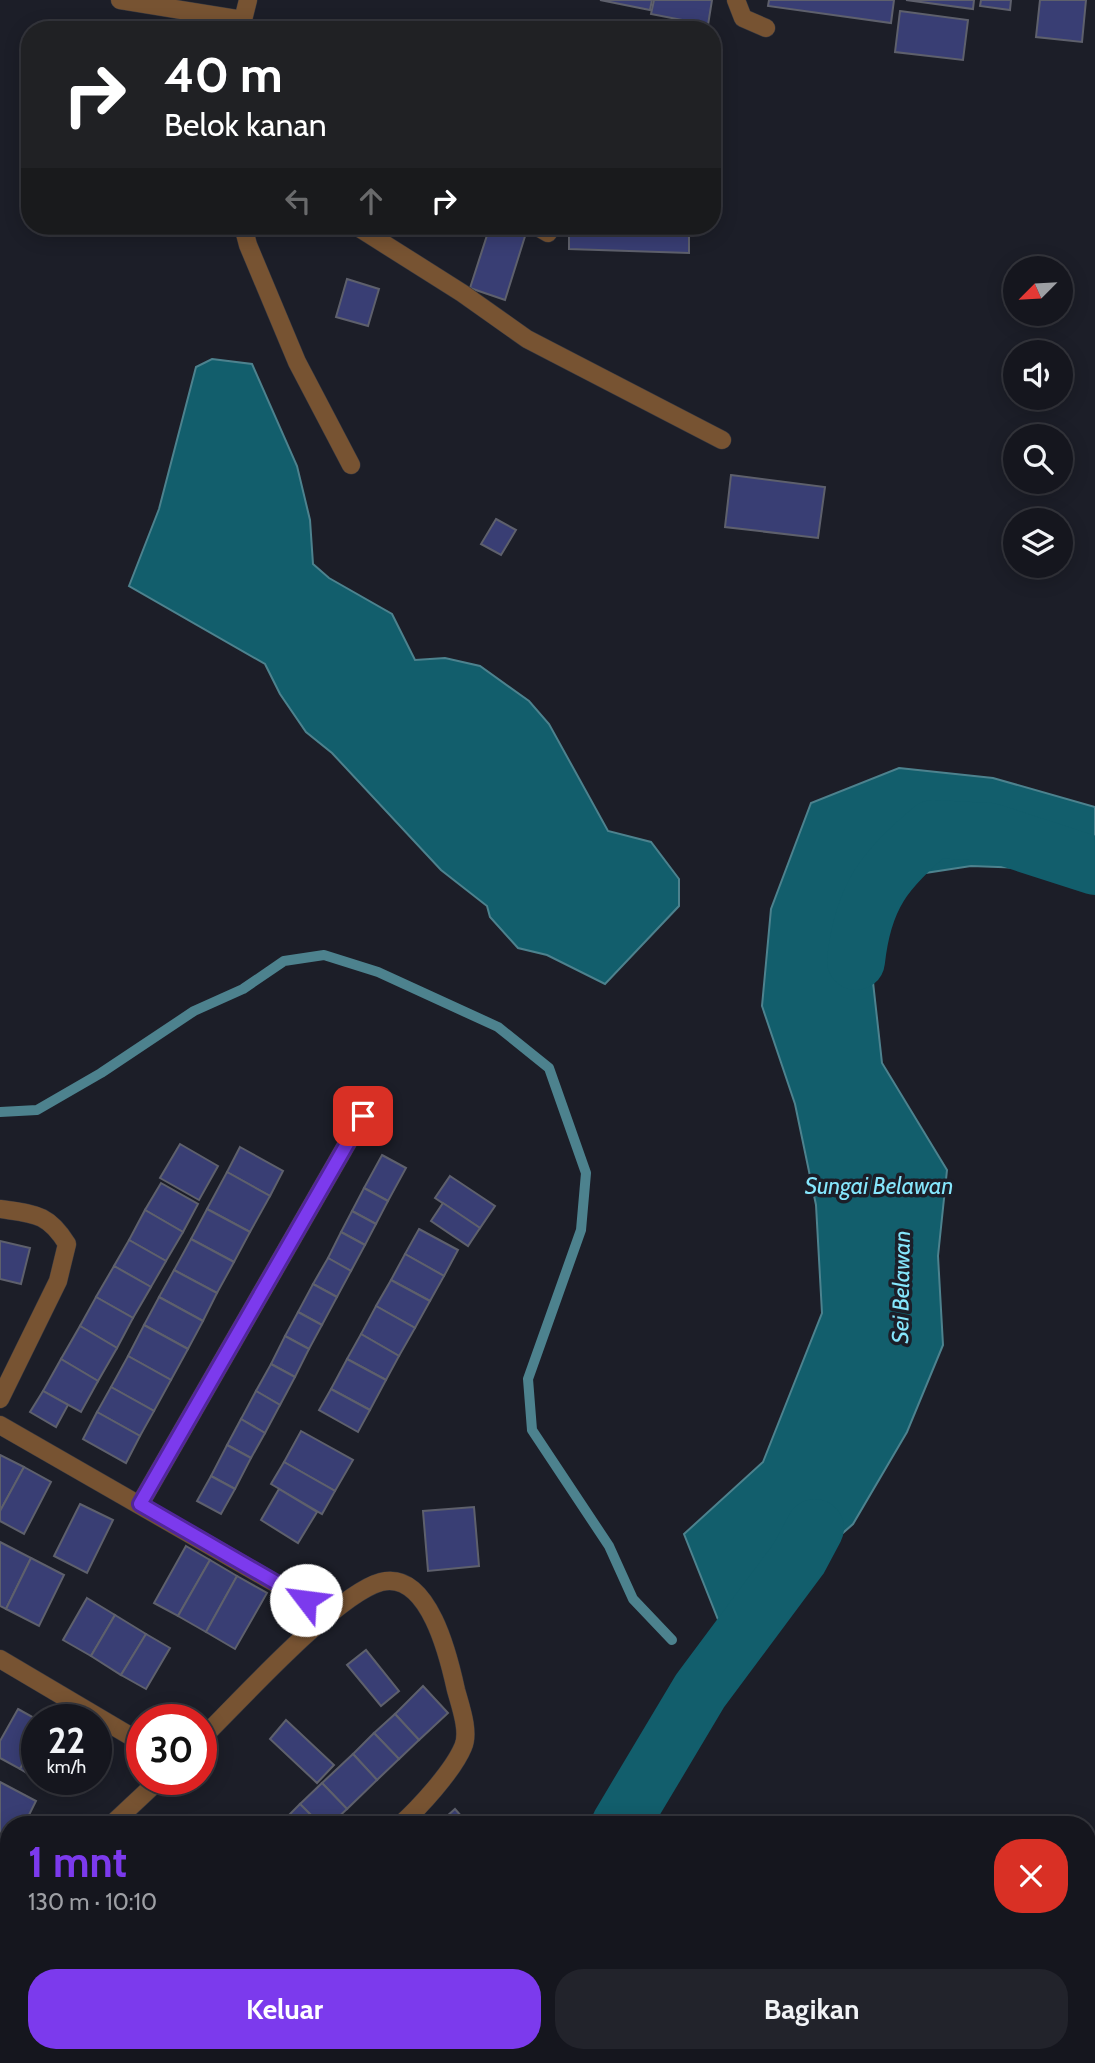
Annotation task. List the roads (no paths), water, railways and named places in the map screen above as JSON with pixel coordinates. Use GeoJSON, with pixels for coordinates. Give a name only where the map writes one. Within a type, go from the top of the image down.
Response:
{"type":"FeatureCollection","features":[{"type":"Feature","properties":{"kind":"street"},"geometry":{"type":"LineString","coordinates":[[120,0],[223,21]]}},
{"type":"Feature","properties":{"kind":"street"},"geometry":{"type":"LineString","coordinates":[[244,21],[248,0]]}},
{"type":"Feature","properties":{"kind":"street"},"geometry":{"type":"LineString","coordinates":[[736,0],[743,18],[750,24],[766,28]]}},
{"type":"Feature","properties":{"kind":"street"},"geometry":{"type":"LineString","coordinates":[[246,235],[296,362],[351,465]]}},
{"type":"Feature","properties":{"kind":"street"},"geometry":{"type":"LineString","coordinates":[[370,235],[462,293],[527,339],[722,440]]}},
{"type":"Feature","properties":{"kind":"street"},"geometry":{"type":"LineString","coordinates":[[140,1504],[363,1116]]}},
{"type":"Feature","properties":{"kind":"street"},"geometry":{"type":"LineString","coordinates":[[0,1209],[34,1214],[55,1224],[67,1244],[58,1281],[0,1399]]}},
{"type":"Feature","properties":{"kind":"street"},"geometry":{"type":"LineString","coordinates":[[0,1425],[329,1614]]}},
{"type":"Feature","properties":{"kind":"street"},"geometry":{"type":"LineString","coordinates":[[217,1723],[329,1614],[372,1586],[394,1582],[409,1589],[424,1602],[444,1637],[463,1716],[464,1746],[423,1804],[410,1816]]}},
{"type":"Feature","properties":{"kind":"street"},"geometry":{"type":"LineString","coordinates":[[0,1659],[126,1734]]}},
{"type":"Feature","properties":{"kind":"street"},"geometry":{"type":"LineString","coordinates":[[121,1816],[143,1795]]}},
{"type":"Feature","properties":{"kind":"water"},"geometry":{"type":"Polygon","coordinates":[[[212,359],[252,364],[297,466],[310,520],[313,564],[329,578],[392,614],[415,660],[445,658],[480,666],[529,701],[549,724],[608,831],[651,842],[679,879],[679,906],[605,984],[547,955],[518,948],[490,917],[487,906],[441,870],[332,753],[306,732],[280,694],[265,664],[129,586],[159,509],[196,367],[212,359]]]}},
{"type":"Feature","properties":{"kind":"water","name":"Sungai Belawan"},"geometry":{"type":"Polygon","coordinates":[[[899,768],[993,778],[1095,807],[1095,885],[1055,869],[971,866],[880,880],[869,946],[882,1063],[947,1170],[938,1256],[943,1345],[907,1432],[853,1524],[725,1637],[684,1534],[763,1462],[822,1313],[816,1205],[795,1104],[762,1006],[771,909],[811,803],[899,768]]]}},
{"type":"Feature","properties":{"kind":"waterway","name":"Sei Belawan"},"geometry":{"type":"LineString","coordinates":[[856,961],[864,919],[879,886],[902,857],[933,829],[990,832],[1095,866]]}},
{"type":"Feature","properties":{"kind":"waterway"},"geometry":{"type":"LineString","coordinates":[[0,1112],[37,1110],[101,1073],[194,1011],[243,989],[284,961],[324,955],[378,972],[498,1027],[549,1068],[586,1173],[581,1230],[528,1379],[532,1430],[609,1546],[633,1599],[672,1640]]}},
{"type":"Feature","properties":{"kind":"waterway","name":"Sei Belawan"},"geometry":{"type":"LineString","coordinates":[[625,1816],[700,1691],[799,1558],[815,1528]]}}]}
